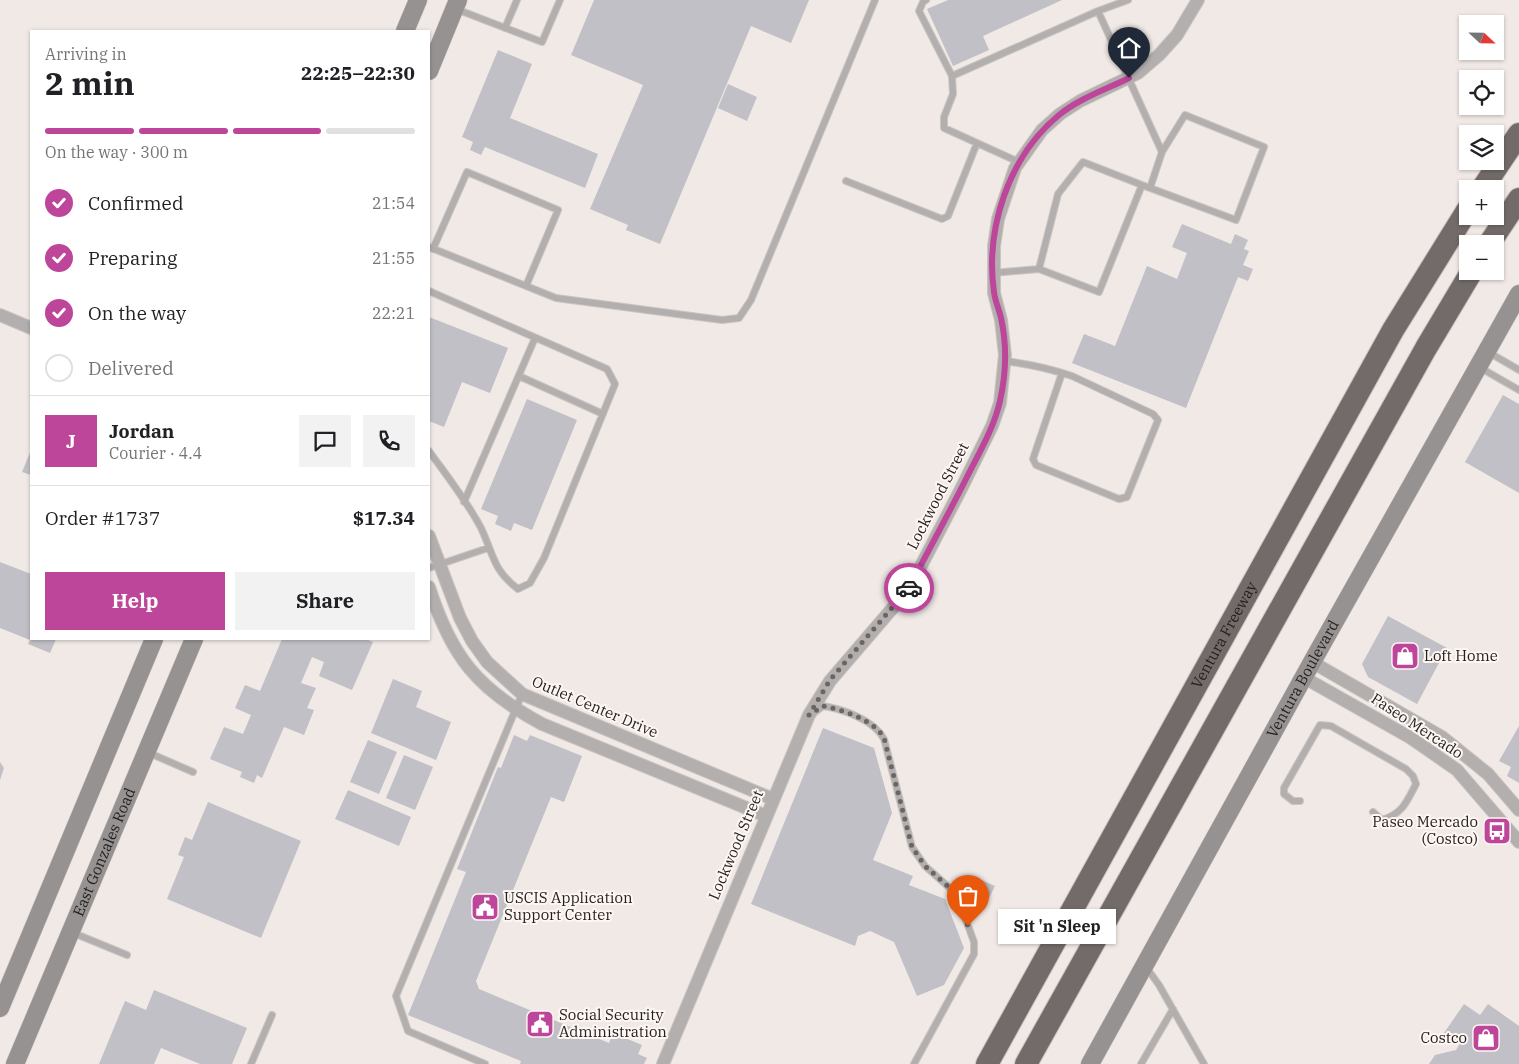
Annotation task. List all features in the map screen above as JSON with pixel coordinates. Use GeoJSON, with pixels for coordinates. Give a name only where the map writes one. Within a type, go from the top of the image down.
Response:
{"type":"FeatureCollection","features":[{"type":"Feature","properties":{"kind":"highway"},"geometry":{"type":"LineString","coordinates":[[1488,180],[1519,134]]}},
{"type":"Feature","properties":{"kind":"highway"},"geometry":{"type":"LineString","coordinates":[[1495,235],[1519,200]]}},
{"type":"Feature","properties":{"kind":"highway","name":"Ventura Freeway"},"geometry":{"type":"LineString","coordinates":[[987,1064],[1393,330],[1459,224]]}},
{"type":"Feature","properties":{"kind":"highway"},"geometry":{"type":"LineString","coordinates":[[1026,1064],[1421,357],[1467,280]]}},
{"type":"Feature","properties":{"kind":"highway"},"geometry":{"type":"LineString","coordinates":[[1033,1064],[1074,979]]}},
{"type":"Feature","properties":{"kind":"main road"},"geometry":{"type":"LineString","coordinates":[[405,30],[418,0]]}},
{"type":"Feature","properties":{"kind":"main road"},"geometry":{"type":"LineString","coordinates":[[430,69],[456,4]]}},
{"type":"Feature","properties":{"kind":"main road","name":"Ventura Boulevard"},"geometry":{"type":"LineString","coordinates":[[1090,1064],[1303,677],[1519,294]]}},
{"type":"Feature","properties":{"kind":"main road"},"geometry":{"type":"LineString","coordinates":[[0,1008],[154,640]]}},
{"type":"Feature","properties":{"kind":"main road","name":"East Gonzales Road"},"geometry":{"type":"LineString","coordinates":[[15,1064],[194,640]]}},
{"type":"Feature","properties":{"kind":"street","name":"Lockwood Street"},"geometry":{"type":"LineString","coordinates":[[663,1064],[809,715],[830,680],[908,589],[992,426],[1000,403],[1004,361],[1001,320],[994,294],[993,273],[998,220],[1005,193],[1019,162],[1042,130],[1060,114],[1080,100],[1129,78],[1159,55],[1177,35],[1198,0]]}},
{"type":"Feature","properties":{"kind":"street"},"geometry":{"type":"LineString","coordinates":[[0,315],[30,328]]}},
{"type":"Feature","properties":{"kind":"street","name":"Outlet Center Drive"},"geometry":{"type":"LineString","coordinates":[[430,542],[434,567],[472,641],[487,662],[522,694],[773,799]]}},
{"type":"Feature","properties":{"kind":"street"},"geometry":{"type":"LineString","coordinates":[[430,590],[442,625],[454,650],[475,675],[515,709],[542,724],[766,816]]}},
{"type":"Feature","properties":{"kind":"street","name":"Paseo Mercado"},"geometry":{"type":"LineString","coordinates":[[1312,662],[1442,737],[1488,774],[1519,810]]}},
{"type":"Feature","properties":{"kind":"street","name":"Paseo Mercado"},"geometry":{"type":"LineString","coordinates":[[1303,677],[1411,738],[1457,770],[1519,842]]}},
{"type":"Feature","properties":{"kind":"lane"},"geometry":{"type":"LineString","coordinates":[[505,28],[517,0]]}},
{"type":"Feature","properties":{"kind":"lane"},"geometry":{"type":"LineString","coordinates":[[456,4],[505,28],[542,42],[560,0]]}},
{"type":"Feature","properties":{"kind":"lane"},"geometry":{"type":"LineString","coordinates":[[526,286],[558,210],[467,172],[431,248],[526,286],[556,298],[722,320],[739,318],[751,300],[875,0]]}},
{"type":"Feature","properties":{"kind":"lane"},"geometry":{"type":"LineString","coordinates":[[926,0],[922,2],[919,12],[952,76],[953,94],[944,118],[944,128],[1019,162]]}},
{"type":"Feature","properties":{"kind":"lane"},"geometry":{"type":"LineString","coordinates":[[952,76],[1098,11],[1128,0]]}},
{"type":"Feature","properties":{"kind":"lane"},"geometry":{"type":"LineString","coordinates":[[1098,11],[1162,152]]}},
{"type":"Feature","properties":{"kind":"lane"},"geometry":{"type":"LineString","coordinates":[[1039,269],[1058,194],[1083,162],[1142,185],[1150,188],[1236,220],[1264,147],[1185,115],[1162,152],[1150,188]]}},
{"type":"Feature","properties":{"kind":"lane"},"geometry":{"type":"LineString","coordinates":[[846,181],[942,219],[948,216],[977,143]]}},
{"type":"Feature","properties":{"kind":"lane"},"geometry":{"type":"LineString","coordinates":[[993,273],[1039,269],[1099,292],[1142,185]]}},
{"type":"Feature","properties":{"kind":"lane"},"geometry":{"type":"LineString","coordinates":[[430,291],[607,369],[615,384],[544,558],[530,583],[518,589],[503,577],[488,548],[481,529],[430,452]]}},
{"type":"Feature","properties":{"kind":"lane"},"geometry":{"type":"LineString","coordinates":[[464,502],[536,338]]}},
{"type":"Feature","properties":{"kind":"lane"},"geometry":{"type":"LineString","coordinates":[[1487,351],[1519,370]]}},
{"type":"Feature","properties":{"kind":"lane"},"geometry":{"type":"LineString","coordinates":[[1004,361],[1042,366],[1062,373],[1153,414],[1158,420],[1127,496],[1119,499],[1036,465],[1033,460],[1062,373]]}},
{"type":"Feature","properties":{"kind":"lane"},"geometry":{"type":"LineString","coordinates":[[1478,367],[1519,390]]}},
{"type":"Feature","properties":{"kind":"lane"},"geometry":{"type":"LineString","coordinates":[[519,376],[603,414]]}},
{"type":"Feature","properties":{"kind":"lane"},"geometry":{"type":"LineString","coordinates":[[434,567],[488,548]]}},
{"type":"Feature","properties":{"kind":"lane"},"geometry":{"type":"LineString","coordinates":[[485,1064],[408,1031],[396,996],[522,694]]}},
{"type":"Feature","properties":{"kind":"lane"},"geometry":{"type":"LineString","coordinates":[[809,715],[823,706],[839,709],[879,729],[884,738],[912,847],[925,866],[952,890],[962,909],[974,942],[974,954],[914,1064]]}},
{"type":"Feature","properties":{"kind":"lane"},"geometry":{"type":"LineString","coordinates":[[1300,801],[1293,800],[1284,794],[1284,788],[1320,725],[1331,726],[1406,769],[1413,776],[1416,784],[1402,809],[1395,816],[1382,820],[1374,812]]}},
{"type":"Feature","properties":{"kind":"lane"},"geometry":{"type":"LineString","coordinates":[[146,752],[193,772]]}},
{"type":"Feature","properties":{"kind":"lane"},"geometry":{"type":"LineString","coordinates":[[70,932],[127,956]]}},
{"type":"Feature","properties":{"kind":"lane"},"geometry":{"type":"LineString","coordinates":[[1145,966],[1173,1009],[1204,1064]]}},
{"type":"Feature","properties":{"kind":"lane"},"geometry":{"type":"LineString","coordinates":[[1141,1064],[1173,1009]]}},
{"type":"Feature","properties":{"kind":"lane"},"geometry":{"type":"LineString","coordinates":[[251,1064],[272,1015]]}},
{"type":"Feature","properties":{"kind":"building"},"geometry":{"type":"Polygon","coordinates":[[[594,0],[809,0],[791,43],[751,26],[660,244],[626,230],[628,225],[590,209],[643,85],[571,55],[594,0]]]}},
{"type":"Feature","properties":{"kind":"building"},"geometry":{"type":"Polygon","coordinates":[[[948,0],[1062,0],[983,36],[989,50],[953,66],[927,9],[948,0]]]}},
{"type":"Feature","properties":{"kind":"building"},"geometry":{"type":"Polygon","coordinates":[[[498,50],[532,64],[510,118],[598,154],[585,188],[485,147],[481,155],[470,150],[473,142],[462,137],[498,50]]]}},
{"type":"Feature","properties":{"kind":"building"},"geometry":{"type":"Polygon","coordinates":[[[728,84],[757,97],[747,121],[718,108],[728,84]]]}},
{"type":"Feature","properties":{"kind":"building"},"geometry":{"type":"Polygon","coordinates":[[[1182,224],[1231,244],[1235,234],[1248,240],[1244,249],[1249,251],[1243,265],[1253,269],[1248,281],[1238,277],[1186,408],[1072,363],[1084,334],[1115,346],[1147,266],[1177,279],[1187,253],[1172,247],[1182,224]]]}},
{"type":"Feature","properties":{"kind":"building"},"geometry":{"type":"Polygon","coordinates":[[[430,317],[508,348],[490,393],[462,382],[444,427],[430,421],[430,317]]]}},
{"type":"Feature","properties":{"kind":"building"},"geometry":{"type":"Polygon","coordinates":[[[1503,395],[1519,404],[1519,493],[1465,462],[1503,395]]]}},
{"type":"Feature","properties":{"kind":"building"},"geometry":{"type":"Polygon","coordinates":[[[527,399],[577,420],[532,530],[514,523],[511,531],[495,524],[498,516],[481,509],[527,399]]]}},
{"type":"Feature","properties":{"kind":"building"},"geometry":{"type":"Polygon","coordinates":[[[30,452],[30,475],[22,472],[30,452]]]}},
{"type":"Feature","properties":{"kind":"building"},"geometry":{"type":"Polygon","coordinates":[[[0,562],[30,574],[30,640],[0,628],[0,562]]]}},
{"type":"Feature","properties":{"kind":"building","name":"Loft Home"},"geometry":{"type":"Polygon","coordinates":[[[1388,616],[1447,648],[1417,704],[1368,677],[1362,664],[1388,616]]]}},
{"type":"Feature","properties":{"kind":"building"},"geometry":{"type":"Polygon","coordinates":[[[30,640],[56,640],[50,653],[28,644],[30,640]]]}},
{"type":"Feature","properties":{"kind":"building"},"geometry":{"type":"Polygon","coordinates":[[[282,640],[368,640],[373,642],[352,690],[319,676],[324,662],[312,657],[301,683],[316,688],[307,708],[314,710],[304,735],[284,727],[262,778],[257,775],[254,783],[240,777],[242,772],[210,759],[224,727],[243,734],[251,715],[235,708],[245,685],[260,691],[282,640]]]}},
{"type":"Feature","properties":{"kind":"building"},"geometry":{"type":"Polygon","coordinates":[[[393,679],[422,691],[416,707],[451,722],[436,760],[371,733],[393,679]]]}},
{"type":"Feature","properties":{"kind":"building"},"geometry":{"type":"Polygon","coordinates":[[[1519,726],[1519,783],[1507,776],[1511,767],[1499,761],[1519,726]]]}},
{"type":"Feature","properties":{"kind":"building"},"geometry":{"type":"Polygon","coordinates":[[[823,728],[874,748],[892,813],[873,860],[913,876],[909,885],[945,899],[964,948],[944,985],[917,996],[894,942],[870,931],[858,936],[855,946],[751,904],[823,728]]]}},
{"type":"Feature","properties":{"kind":"building"},"geometry":{"type":"Polygon","coordinates":[[[514,735],[527,741],[530,735],[582,756],[564,802],[551,797],[476,981],[479,989],[609,1043],[613,1033],[642,1045],[638,1054],[647,1058],[644,1064],[520,1064],[521,1061],[408,1015],[466,872],[457,869],[498,767],[501,768],[514,735]]]}},
{"type":"Feature","properties":{"kind":"building"},"geometry":{"type":"Polygon","coordinates":[[[368,740],[397,752],[379,794],[350,782],[368,740]]]}},
{"type":"Feature","properties":{"kind":"building"},"geometry":{"type":"Polygon","coordinates":[[[404,755],[433,767],[415,810],[386,798],[404,755]]]}},
{"type":"Feature","properties":{"kind":"building"},"geometry":{"type":"Polygon","coordinates":[[[0,762],[4,768],[0,780],[0,762]]]}},
{"type":"Feature","properties":{"kind":"building"},"geometry":{"type":"Polygon","coordinates":[[[348,790],[411,817],[399,846],[335,819],[348,790]]]}},
{"type":"Feature","properties":{"kind":"building"},"geometry":{"type":"Polygon","coordinates":[[[208,802],[301,841],[261,938],[167,899],[184,857],[178,855],[185,837],[192,840],[208,802]]]}},
{"type":"Feature","properties":{"kind":"building"},"geometry":{"type":"Polygon","coordinates":[[[977,878],[995,886],[987,902],[969,894],[977,878]]]}},
{"type":"Feature","properties":{"kind":"building"},"geometry":{"type":"Polygon","coordinates":[[[154,990],[247,1028],[232,1064],[200,1064],[161,1048],[154,1064],[99,1064],[125,1001],[146,1010],[154,990]]]}},
{"type":"Feature","properties":{"kind":"building","name":"Costco"},"geometry":{"type":"Polygon","coordinates":[[[1464,1004],[1480,1015],[1488,1004],[1519,1026],[1519,1064],[1429,1064],[1435,1055],[1456,1050],[1460,1043],[1444,1033],[1464,1004]]]}},
{"type":"Feature","properties":{"kind":"way so far"},"geometry":{"type":"LineString","coordinates":[[909,588],[830,680],[809,715],[823,706],[839,709],[879,729],[884,738],[912,847],[925,866],[952,890],[968,926]]}},
{"type":"Feature","properties":{"kind":"place","name":"Loft Home"},"geometry":{"type":"Point","coordinates":[1405,656]}},
{"type":"Feature","properties":{"kind":"place","name":"Paseo Mercado (Costco)"},"geometry":{"type":"Point","coordinates":[1497,831]}},
{"type":"Feature","properties":{"kind":"place","name":"USCIS Application Support Center"},"geometry":{"type":"Point","coordinates":[485,907]}},
{"type":"Feature","properties":{"kind":"place","name":"Sit 'n Sleep"},"geometry":{"type":"Point","coordinates":[968,926]}},
{"type":"Feature","properties":{"kind":"place","name":"Social Security Administration"},"geometry":{"type":"Point","coordinates":[540,1024]}},
{"type":"Feature","properties":{"kind":"place","name":"Costco"},"geometry":{"type":"Point","coordinates":[1486,1038]}},
{"type":"Feature","properties":{"kind":"route"},"geometry":{"type":"LineString","coordinates":[[909,588],[982,448],[1000,403],[1004,379],[1004,346],[1001,320],[994,294],[994,246],[1005,193],[1015,168],[1025,151],[1042,130],[1060,114],[1080,100],[1129,78]]}}]}
